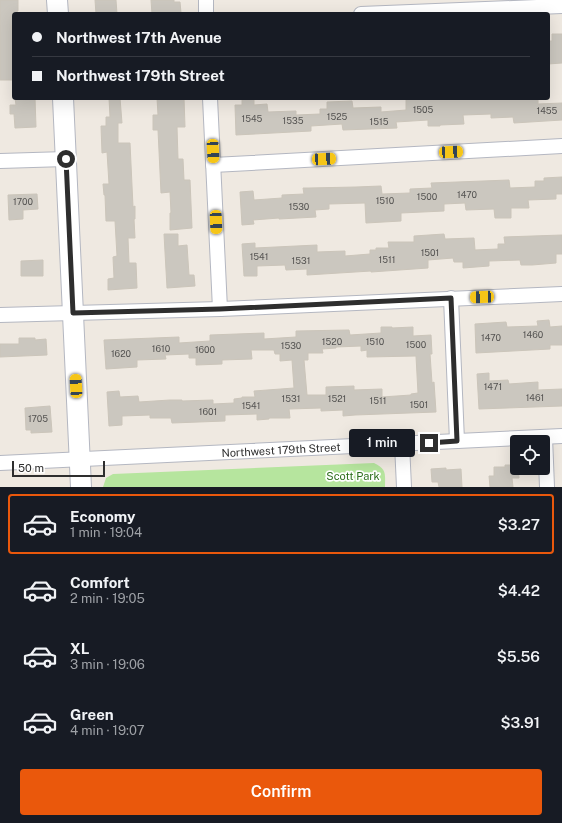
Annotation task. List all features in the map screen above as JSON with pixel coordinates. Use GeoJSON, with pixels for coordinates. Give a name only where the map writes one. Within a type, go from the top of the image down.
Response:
{"type":"FeatureCollection","features":[{"type":"Feature","properties":{"kind":"street"},"geometry":{"type":"LineString","coordinates":[[57,0],[58,12]]}},
{"type":"Feature","properties":{"kind":"street"},"geometry":{"type":"LineString","coordinates":[[206,0],[206,12]]}},
{"type":"Feature","properties":{"kind":"street"},"geometry":{"type":"LineString","coordinates":[[411,12],[562,6]]}},
{"type":"Feature","properties":{"kind":"street"},"geometry":{"type":"LineString","coordinates":[[63,100],[81,487]]}},
{"type":"Feature","properties":{"kind":"street"},"geometry":{"type":"LineString","coordinates":[[210,100],[220,309]]}},
{"type":"Feature","properties":{"kind":"street"},"geometry":{"type":"LineString","coordinates":[[214,165],[562,146]]}},
{"type":"Feature","properties":{"kind":"street"},"geometry":{"type":"LineString","coordinates":[[0,161],[66,159]]}},
{"type":"Feature","properties":{"kind":"street"},"geometry":{"type":"LineString","coordinates":[[0,316],[220,309],[562,294]]}},
{"type":"Feature","properties":{"kind":"street"},"geometry":{"type":"LineString","coordinates":[[451,298],[457,441]]}},
{"type":"Feature","properties":{"kind":"street","name":"Northwest 179th Street"},"geometry":{"type":"LineString","coordinates":[[550,437],[562,436]]}},
{"type":"Feature","properties":{"kind":"street","name":"Northwest 179th Street"},"geometry":{"type":"LineString","coordinates":[[0,463],[510,439]]}},
{"type":"Feature","properties":{"kind":"street"},"geometry":{"type":"LineString","coordinates":[[402,444],[404,487]]}},
{"type":"Feature","properties":{"kind":"street"},"geometry":{"type":"LineString","coordinates":[[547,475],[547,487]]}},
{"type":"Feature","properties":{"kind":"green space","name":"Scott Park"},"geometry":{"type":"Polygon","coordinates":[[[374,463],[381,467],[384,472],[385,487],[103,487],[106,478],[113,474],[374,463]]]}},
{"type":"Feature","properties":{"kind":"building"},"geometry":{"type":"Polygon","coordinates":[[[0,0],[18,0],[18,11],[12,12],[12,80],[0,80],[0,0]]]}},
{"type":"Feature","properties":{"kind":"building"},"geometry":{"type":"Polygon","coordinates":[[[95,0],[116,0],[117,12],[96,12],[95,0]]]}},
{"type":"Feature","properties":{"kind":"building"},"geometry":{"type":"Polygon","coordinates":[[[151,0],[174,0],[174,2],[180,2],[181,12],[152,12],[151,0]]]}},
{"type":"Feature","properties":{"kind":"building"},"geometry":{"type":"Polygon","coordinates":[[[552,34],[562,34],[562,63],[550,64],[550,41],[552,41],[552,34]]]}},
{"type":"Feature","properties":{"kind":"building"},"geometry":{"type":"Polygon","coordinates":[[[15,100],[35,100],[36,127],[15,128],[14,114],[10,114],[10,105],[16,105],[15,100]]]}},
{"type":"Feature","properties":{"kind":"building"},"geometry":{"type":"Polygon","coordinates":[[[109,100],[120,100],[122,123],[118,123],[118,143],[130,143],[133,207],[135,206],[135,238],[128,238],[129,263],[136,263],[137,288],[108,290],[108,279],[114,278],[113,257],[117,256],[115,221],[106,221],[103,184],[109,184],[107,152],[102,153],[101,126],[106,126],[106,117],[110,117],[109,100]]]}},
{"type":"Feature","properties":{"kind":"building"},"geometry":{"type":"Polygon","coordinates":[[[157,100],[184,100],[185,127],[177,127],[178,159],[183,159],[184,180],[190,180],[192,228],[170,230],[170,192],[161,193],[158,130],[153,130],[153,115],[158,115],[157,100]]]}},
{"type":"Feature","properties":{"kind":"building"},"geometry":{"type":"Polygon","coordinates":[[[242,100],[254,100],[254,105],[267,104],[268,112],[296,111],[296,115],[320,114],[320,109],[327,109],[327,102],[352,101],[353,108],[381,107],[381,112],[406,110],[406,100],[538,100],[538,104],[562,103],[562,120],[514,123],[513,117],[491,118],[491,114],[463,115],[464,124],[428,126],[428,120],[396,122],[397,128],[343,130],[342,124],[311,126],[311,131],[236,135],[235,105],[242,105],[242,100]]]}},
{"type":"Feature","properties":{"kind":"building"},"geometry":{"type":"Polygon","coordinates":[[[562,177],[562,194],[556,194],[556,199],[528,200],[529,208],[511,208],[511,218],[495,218],[494,209],[466,210],[465,203],[444,204],[444,211],[401,213],[401,221],[366,223],[365,203],[329,204],[329,209],[315,210],[316,217],[253,220],[254,224],[242,225],[240,192],[253,191],[254,200],[282,198],[282,195],[304,194],[303,188],[381,186],[382,194],[410,193],[410,189],[432,188],[431,183],[509,180],[510,188],[535,187],[535,181],[544,181],[544,178],[562,177]]]}},
{"type":"Feature","properties":{"kind":"building"},"geometry":{"type":"Polygon","coordinates":[[[37,194],[38,209],[23,210],[23,219],[9,220],[8,195],[37,194]]]}},
{"type":"Feature","properties":{"kind":"building"},"geometry":{"type":"Polygon","coordinates":[[[164,234],[178,234],[178,246],[187,245],[189,275],[194,275],[195,286],[167,288],[164,234]]]}},
{"type":"Feature","properties":{"kind":"building"},"geometry":{"type":"Polygon","coordinates":[[[444,234],[445,239],[474,238],[475,250],[498,249],[498,244],[505,244],[504,237],[562,235],[562,254],[556,254],[556,263],[532,265],[521,265],[520,260],[489,261],[489,266],[463,268],[463,262],[454,262],[453,258],[428,260],[428,268],[307,275],[307,269],[286,270],[285,265],[257,266],[257,276],[244,276],[242,244],[255,243],[255,248],[317,245],[317,252],[345,251],[345,256],[370,254],[370,250],[376,250],[376,248],[389,248],[388,242],[414,242],[414,236],[444,234]]]}},
{"type":"Feature","properties":{"kind":"building"},"geometry":{"type":"Polygon","coordinates":[[[43,260],[43,276],[21,276],[21,261],[43,260]]]}},
{"type":"Feature","properties":{"kind":"building"},"geometry":{"type":"Polygon","coordinates":[[[549,320],[550,327],[562,326],[562,345],[550,345],[550,349],[476,353],[475,324],[506,322],[507,327],[538,326],[537,321],[549,320]]]}},
{"type":"Feature","properties":{"kind":"building"},"geometry":{"type":"Polygon","coordinates":[[[381,327],[413,327],[413,336],[431,335],[432,354],[430,354],[436,412],[343,416],[343,410],[321,411],[321,408],[289,409],[290,418],[269,418],[257,420],[257,414],[225,415],[225,421],[172,423],[171,418],[150,418],[150,415],[122,416],[122,425],[109,426],[107,392],[119,391],[120,397],[138,396],[139,402],[213,400],[213,404],[234,403],[234,399],[242,397],[255,397],[254,391],[294,388],[292,360],[280,361],[280,354],[275,354],[274,350],[251,350],[252,359],[222,360],[222,364],[196,365],[196,358],[189,358],[189,354],[165,355],[166,359],[137,360],[137,367],[106,369],[104,340],[179,337],[179,343],[210,341],[210,335],[264,333],[264,339],[296,337],[296,331],[349,330],[350,335],[381,333],[381,327]],[[361,346],[336,347],[322,349],[323,353],[308,353],[308,360],[304,360],[307,395],[326,395],[326,387],[354,386],[354,390],[382,389],[382,397],[411,395],[418,393],[416,356],[367,357],[367,350],[361,351],[361,346]]]}},
{"type":"Feature","properties":{"kind":"building"},"geometry":{"type":"Polygon","coordinates":[[[19,338],[35,338],[35,340],[46,339],[47,355],[0,357],[0,344],[19,344],[19,338]]]}},
{"type":"Feature","properties":{"kind":"building"},"geometry":{"type":"Polygon","coordinates":[[[489,373],[489,381],[508,380],[509,384],[538,382],[538,390],[562,389],[562,406],[479,409],[477,374],[489,373]]]}},
{"type":"Feature","properties":{"kind":"building"},"geometry":{"type":"Polygon","coordinates":[[[50,406],[52,432],[31,433],[31,430],[26,430],[25,408],[50,406]]]}},
{"type":"Feature","properties":{"kind":"building"},"geometry":{"type":"Polygon","coordinates":[[[505,465],[510,465],[510,475],[519,475],[519,478],[512,478],[513,487],[490,487],[489,476],[494,476],[494,467],[505,467],[505,465]]]}},
{"type":"Feature","properties":{"kind":"building"},"geometry":{"type":"Polygon","coordinates":[[[446,468],[446,470],[461,469],[462,487],[439,487],[438,482],[432,482],[431,469],[446,468]]]}},
{"type":"Feature","properties":{"kind":"route"},"geometry":{"type":"LineString","coordinates":[[66,159],[73,313],[220,309],[451,298],[457,441],[429,443]]}}]}
